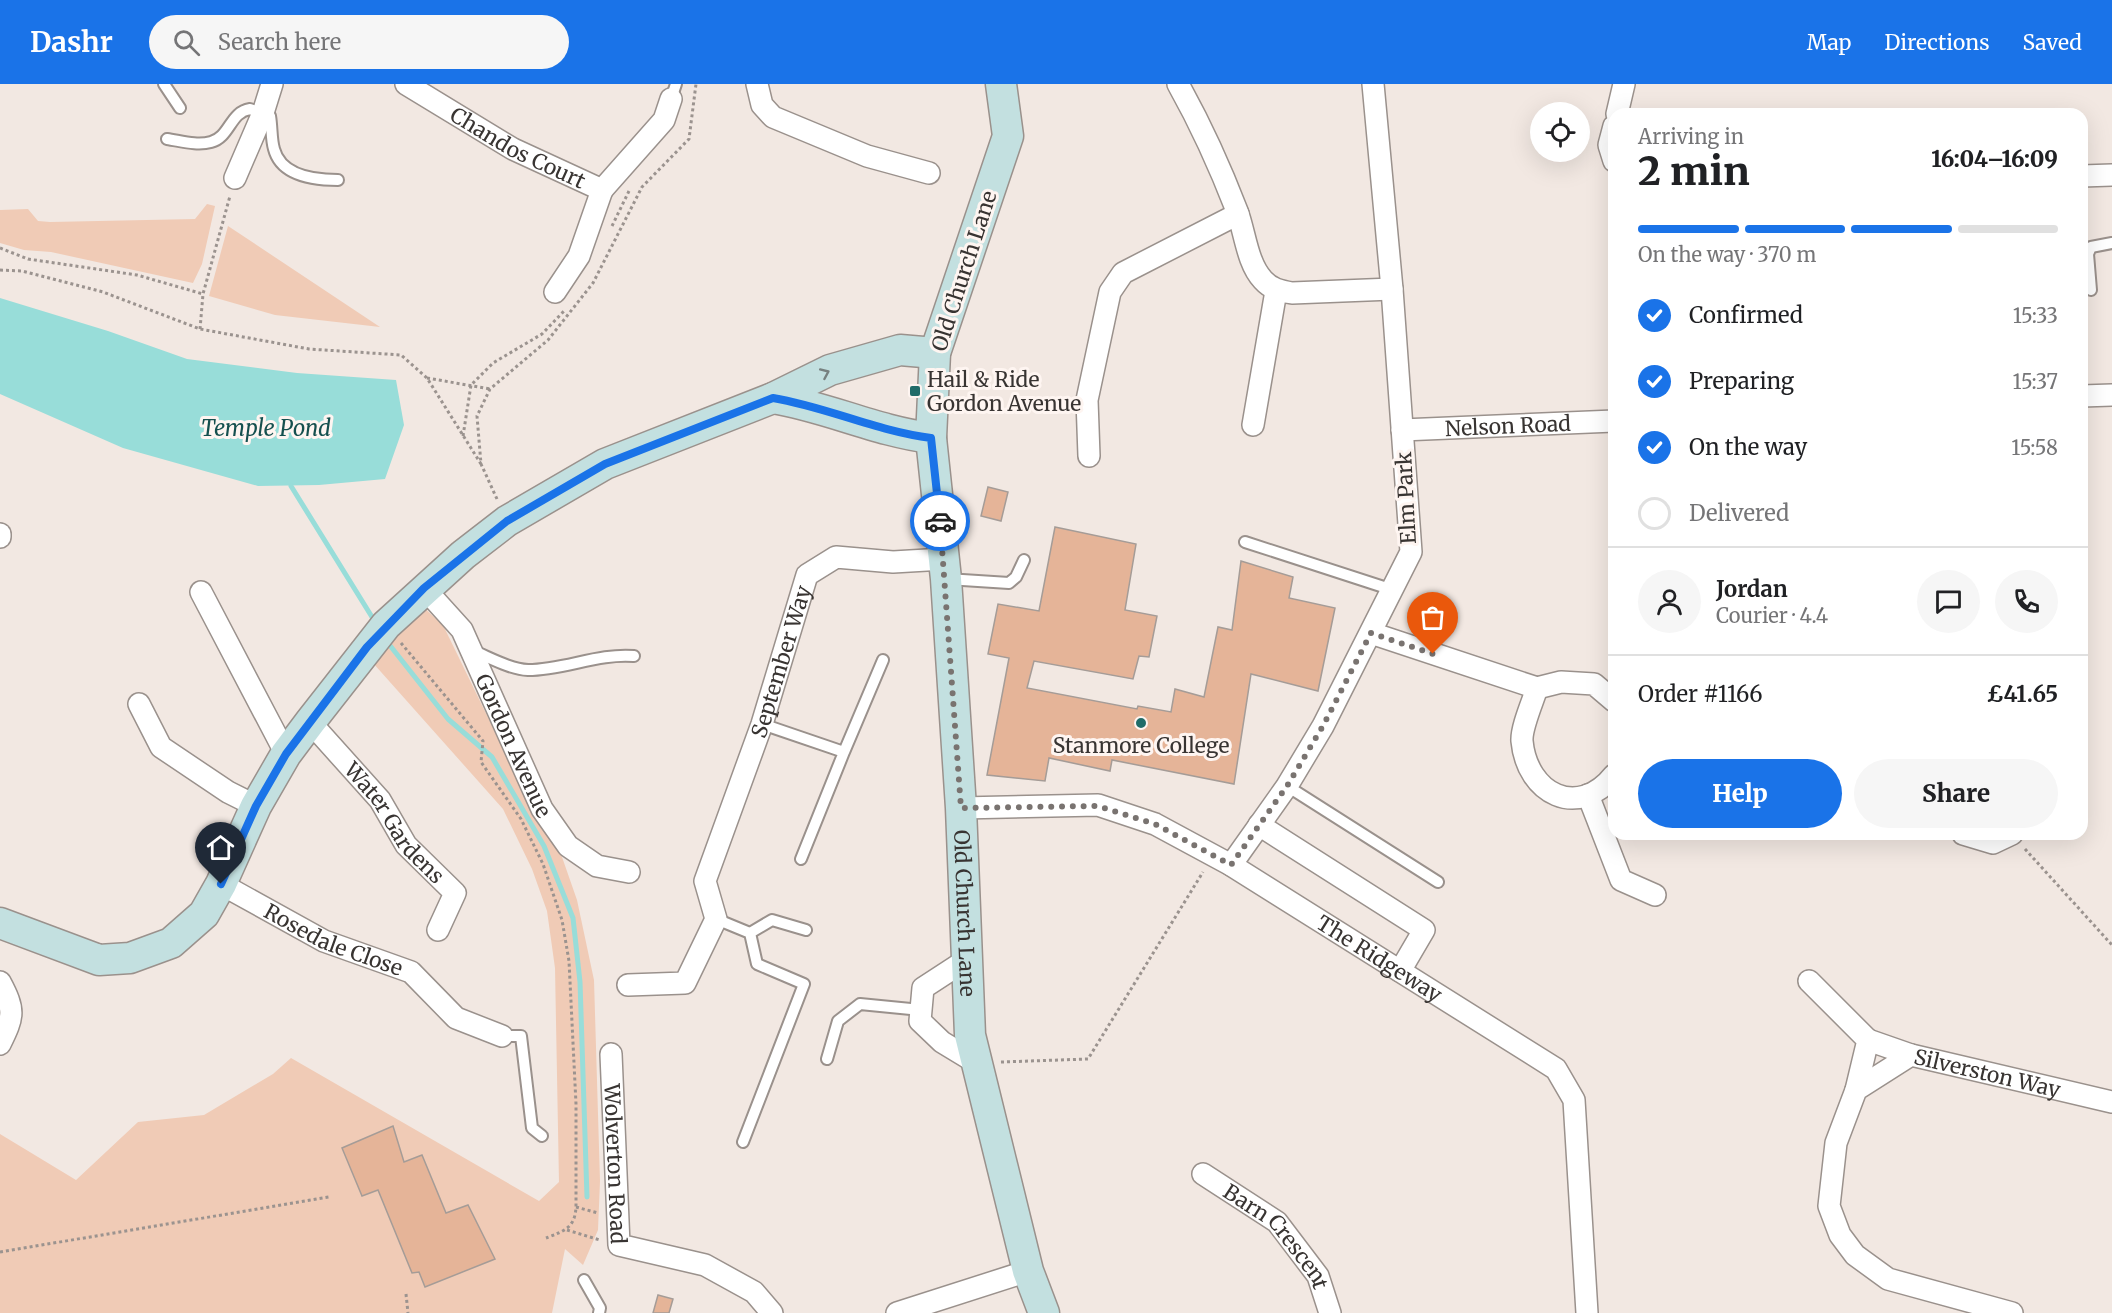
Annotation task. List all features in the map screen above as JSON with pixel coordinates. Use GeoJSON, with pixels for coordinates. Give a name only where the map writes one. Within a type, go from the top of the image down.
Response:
{"type":"FeatureCollection","features":[{"type":"Feature","properties":{"kind":"street"},"geometry":{"type":"LineString","coordinates":[[235,178],[263,113],[272,84]]}},
{"type":"Feature","properties":{"kind":"street"},"geometry":{"type":"LineString","coordinates":[[757,84],[762,105],[773,117],[867,156],[929,173]]}},
{"type":"Feature","properties":{"kind":"street","name":"Old Church Lane"},"geometry":{"type":"LineString","coordinates":[[1001,84],[1008,136],[935,353],[931,438],[945,569],[961,808],[970,1035],[1028,1271],[1044,1313]]}},
{"type":"Feature","properties":{"kind":"street"},"geometry":{"type":"LineString","coordinates":[[1178,84],[1200,124],[1238,214],[1252,262],[1262,280],[1276,291],[1292,293],[1392,289]]}},
{"type":"Feature","properties":{"kind":"street","name":"Elm Park"},"geometry":{"type":"LineString","coordinates":[[1222,860],[1259,825],[1287,786],[1323,726],[1411,552],[1392,289],[1372,84]]}},
{"type":"Feature","properties":{"kind":"street"},"geometry":{"type":"LineString","coordinates":[[1618,108],[1624,84]]}},
{"type":"Feature","properties":{"kind":"street","name":"Chandos Court"},"geometry":{"type":"LineString","coordinates":[[411,85],[513,149],[602,190]]}},
{"type":"Feature","properties":{"kind":"street","name":"Chandos Court"},"geometry":{"type":"LineString","coordinates":[[555,292],[579,256],[602,190],[664,120],[673,91]]}},
{"type":"Feature","properties":{"kind":"street"},"geometry":{"type":"LineString","coordinates":[[2088,176],[2112,175]]}},
{"type":"Feature","properties":{"kind":"street"},"geometry":{"type":"LineString","coordinates":[[1089,456],[1087,400],[1110,292],[1122,273],[1238,214]]}},
{"type":"Feature","properties":{"kind":"street"},"geometry":{"type":"LineString","coordinates":[[1253,424],[1276,291]]}},
{"type":"Feature","properties":{"kind":"street"},"geometry":{"type":"LineString","coordinates":[[0,923],[99,960],[130,958],[171,944],[204,914],[221,884],[256,806],[286,754],[386,625],[424,588],[507,521],[605,464],[773,398],[830,370],[900,350],[935,353]]}},
{"type":"Feature","properties":{"kind":"street"},"geometry":{"type":"LineString","coordinates":[[2088,396],[2112,395]]}},
{"type":"Feature","properties":{"kind":"street"},"geometry":{"type":"LineString","coordinates":[[773,398],[808,404],[886,431],[931,438]]}},
{"type":"Feature","properties":{"kind":"street","name":"Nelson Road"},"geometry":{"type":"LineString","coordinates":[[1402,430],[1608,421]]}},
{"type":"Feature","properties":{"kind":"street","name":"September Way"},"geometry":{"type":"LineString","coordinates":[[716,919],[705,881],[762,724],[807,575],[836,558],[945,569]]}},
{"type":"Feature","properties":{"kind":"street","name":"Gordon Avenue"},"geometry":{"type":"LineString","coordinates":[[424,588],[462,630],[542,808],[568,846],[597,866],[629,872]]}},
{"type":"Feature","properties":{"kind":"street"},"geometry":{"type":"LineString","coordinates":[[201,592],[286,754]]}},
{"type":"Feature","properties":{"kind":"street"},"geometry":{"type":"LineString","coordinates":[[1371,633],[1537,688],[1561,682],[1594,684],[1608,696]]}},
{"type":"Feature","properties":{"kind":"street"},"geometry":{"type":"LineString","coordinates":[[1537,688],[1522,739],[1529,766],[1545,791],[1572,799],[1588,795],[1608,780]]}},
{"type":"Feature","properties":{"kind":"street"},"geometry":{"type":"LineString","coordinates":[[139,704],[160,747],[228,792],[256,806]]}},
{"type":"Feature","properties":{"kind":"street","name":"Water Gardens"},"geometry":{"type":"LineString","coordinates":[[310,722],[380,800],[406,845],[455,892],[438,930]]}},
{"type":"Feature","properties":{"kind":"street"},"geometry":{"type":"LineString","coordinates":[[1588,795],[1621,880],[1655,895]]}},
{"type":"Feature","properties":{"kind":"street","name":"The Ridgeway"},"geometry":{"type":"LineString","coordinates":[[961,808],[1098,806],[1155,824],[1222,860],[1556,1069],[1574,1100],[1587,1313]]}},
{"type":"Feature","properties":{"kind":"street"},"geometry":{"type":"LineString","coordinates":[[1259,825],[1424,930],[1400,971]]}},
{"type":"Feature","properties":{"kind":"street"},"geometry":{"type":"LineString","coordinates":[[1983,840],[1993,843],[2007,840]]}},
{"type":"Feature","properties":{"kind":"street","name":"Rosedale Close"},"geometry":{"type":"LineString","coordinates":[[221,884],[324,941],[411,972],[456,1018],[502,1036]]}},
{"type":"Feature","properties":{"kind":"street"},"geometry":{"type":"LineString","coordinates":[[627,985],[685,983],[716,919]]}},
{"type":"Feature","properties":{"kind":"street"},"geometry":{"type":"LineString","coordinates":[[966,960],[923,988],[920,1021],[942,1042],[975,1062]]}},
{"type":"Feature","properties":{"kind":"street"},"geometry":{"type":"LineString","coordinates":[[1809,981],[1868,1040],[1911,1055]]}},
{"type":"Feature","properties":{"kind":"street"},"geometry":{"type":"LineString","coordinates":[[0,982],[11,1003],[12,1021],[0,1044]]}},
{"type":"Feature","properties":{"kind":"street"},"geometry":{"type":"LineString","coordinates":[[1868,1040],[1856,1090],[1836,1143],[1829,1206],[1840,1235],[1855,1255],[1888,1279],[2012,1313]]}},
{"type":"Feature","properties":{"kind":"street","name":"Wolverton Road"},"geometry":{"type":"LineString","coordinates":[[611,1054],[619,1245],[705,1265],[754,1292],[772,1313]]}},
{"type":"Feature","properties":{"kind":"street","name":"Silverston Way"},"geometry":{"type":"LineString","coordinates":[[1856,1090],[1911,1055],[2112,1102]]}},
{"type":"Feature","properties":{"kind":"street","name":"Barn Crescent"},"geometry":{"type":"LineString","coordinates":[[1203,1174],[1277,1222],[1318,1276],[1330,1313]]}},
{"type":"Feature","properties":{"kind":"street"},"geometry":{"type":"LineString","coordinates":[[897,1313],[1028,1271]]}},
{"type":"Feature","properties":{"kind":"lane"},"geometry":{"type":"LineString","coordinates":[[164,84],[180,108]]}},
{"type":"Feature","properties":{"kind":"lane"},"geometry":{"type":"LineString","coordinates":[[167,139],[209,143],[221,137],[239,113],[250,109],[270,116],[273,148],[279,161],[312,180],[338,180]]}},
{"type":"Feature","properties":{"kind":"lane"},"geometry":{"type":"LineString","coordinates":[[2091,290],[2088,254],[2091,247],[2112,243]]}},
{"type":"Feature","properties":{"kind":"lane"},"geometry":{"type":"LineString","coordinates":[[1245,542],[1393,590]]}},
{"type":"Feature","properties":{"kind":"lane"},"geometry":{"type":"LineString","coordinates":[[945,569],[1000,584],[1009,583],[1016,578],[1024,560]]}},
{"type":"Feature","properties":{"kind":"lane"},"geometry":{"type":"LineString","coordinates":[[471,650],[516,668],[529,670],[571,665],[617,655],[634,656]]}},
{"type":"Feature","properties":{"kind":"lane"},"geometry":{"type":"LineString","coordinates":[[801,860],[883,660]]}},
{"type":"Feature","properties":{"kind":"lane"},"geometry":{"type":"LineString","coordinates":[[762,724],[844,752]]}},
{"type":"Feature","properties":{"kind":"lane"},"geometry":{"type":"LineString","coordinates":[[1287,786],[1438,882]]}},
{"type":"Feature","properties":{"kind":"lane"},"geometry":{"type":"LineString","coordinates":[[716,919],[750,933]]}},
{"type":"Feature","properties":{"kind":"lane"},"geometry":{"type":"LineString","coordinates":[[750,933],[772,920],[806,930]]}},
{"type":"Feature","properties":{"kind":"lane"},"geometry":{"type":"LineString","coordinates":[[743,1142],[804,984],[757,964],[750,933]]}},
{"type":"Feature","properties":{"kind":"lane"},"geometry":{"type":"LineString","coordinates":[[826,1059],[838,1021],[860,1004],[921,1010]]}},
{"type":"Feature","properties":{"kind":"lane"},"geometry":{"type":"LineString","coordinates":[[502,1036],[521,1036],[532,1128],[542,1136]]}},
{"type":"Feature","properties":{"kind":"lane"},"geometry":{"type":"LineString","coordinates":[[584,1280],[600,1308],[599,1313]]}},
{"type":"Feature","properties":{"kind":"path"},"geometry":{"type":"LineString","coordinates":[[481,464],[477,416],[490,389],[549,340],[592,283],[642,187],[689,139],[696,84]]}},
{"type":"Feature","properties":{"kind":"path"},"geometry":{"type":"LineString","coordinates":[[200,329],[203,294],[235,178]]}},
{"type":"Feature","properties":{"kind":"path"},"geometry":{"type":"LineString","coordinates":[[0,248],[28,259],[137,275],[203,294]]}},
{"type":"Feature","properties":{"kind":"path"},"geometry":{"type":"LineString","coordinates":[[0,253],[7,251]]}},
{"type":"Feature","properties":{"kind":"path"},"geometry":{"type":"LineString","coordinates":[[0,270],[22,271],[103,292],[200,329],[309,349],[401,355],[427,378],[481,464],[507,521]]}},
{"type":"Feature","properties":{"kind":"path"},"geometry":{"type":"LineString","coordinates":[[427,378],[490,389]]}},
{"type":"Feature","properties":{"kind":"path"},"geometry":{"type":"LineString","coordinates":[[386,625],[483,741],[481,762],[521,819],[543,864],[562,920],[569,960],[576,1104],[576,1220],[567,1230],[546,1238]]}},
{"type":"Feature","properties":{"kind":"path"},"geometry":{"type":"LineString","coordinates":[[2018,840],[2112,945]]}},
{"type":"Feature","properties":{"kind":"path"},"geometry":{"type":"LineString","coordinates":[[975,1062],[1088,1059],[1222,860]]}},
{"type":"Feature","properties":{"kind":"path"},"geometry":{"type":"LineString","coordinates":[[0,1252],[329,1197]]}},
{"type":"Feature","properties":{"kind":"path"},"geometry":{"type":"LineString","coordinates":[[567,1230],[619,1245]]}},
{"type":"Feature","properties":{"kind":"path"},"geometry":{"type":"LineString","coordinates":[[406,1294],[408,1313]]}},
{"type":"Feature","properties":{"kind":"shaded area"},"geometry":{"type":"Polygon","coordinates":[[[207,204],[215,206],[202,264],[193,283],[51,252],[24,250],[0,243],[0,210],[28,209],[38,221],[50,222],[195,219],[207,204]]]}},
{"type":"Feature","properties":{"kind":"shaded area"},"geometry":{"type":"Polygon","coordinates":[[[228,226],[380,327],[275,315],[209,296],[228,226]]]}},
{"type":"Feature","properties":{"kind":"shaded area"},"geometry":{"type":"Polygon","coordinates":[[[423,607],[443,625],[530,804],[562,857],[577,900],[594,980],[600,1181],[598,1230],[583,1265],[565,1249],[552,1313],[0,1313],[0,1134],[76,1180],[138,1122],[204,1115],[273,1074],[291,1058],[539,1201],[559,1182],[555,968],[547,911],[532,869],[503,809],[373,663],[402,624],[423,607]]]}},
{"type":"Feature","properties":{"kind":"water","name":"Temple Pond"},"geometry":{"type":"Polygon","coordinates":[[[0,298],[108,331],[187,359],[297,373],[396,380],[404,425],[385,479],[319,485],[258,486],[123,448],[0,394],[0,298]]]}},
{"type":"Feature","properties":{"kind":"building"},"geometry":{"type":"Polygon","coordinates":[[[988,487],[1008,492],[1001,521],[981,516],[988,487]]]}},
{"type":"Feature","properties":{"kind":"building"},"geometry":{"type":"Polygon","coordinates":[[[1055,527],[1136,544],[1125,610],[1157,616],[1149,657],[1139,656],[1133,679],[1034,661],[1027,688],[1137,709],[1138,706],[1171,712],[1175,689],[1204,697],[1218,627],[1232,630],[1241,561],[1293,577],[1289,598],[1335,608],[1318,691],[1251,674],[1234,784],[1112,760],[1110,771],[1049,758],[1045,781],[987,775],[1009,658],[988,654],[998,604],[1039,611],[1055,527]]]}},
{"type":"Feature","properties":{"kind":"building"},"geometry":{"type":"Polygon","coordinates":[[[393,1126],[404,1162],[422,1155],[446,1213],[468,1205],[495,1259],[425,1287],[419,1272],[412,1273],[378,1190],[362,1196],[342,1148],[393,1126]]]}},
{"type":"Feature","properties":{"kind":"building"},"geometry":{"type":"Polygon","coordinates":[[[658,1295],[673,1299],[669,1313],[653,1313],[658,1295]]]}},
{"type":"Feature","properties":{"kind":"waterway"},"geometry":{"type":"LineString","coordinates":[[291,486],[372,617]]}},
{"type":"Feature","properties":{"kind":"waterway"},"geometry":{"type":"LineString","coordinates":[[388,643],[448,719],[492,757],[544,846],[573,918],[580,982],[587,1197]]}},
{"type":"Feature","properties":{"kind":"way so far"},"geometry":{"type":"LineString","coordinates":[[940,521],[961,808],[1098,806],[1155,824],[1231,865],[1287,786],[1323,726],[1371,633],[1433,654]]}},
{"type":"Feature","properties":{"kind":"place","name":"Hail & Ride Gordon Avenue"},"geometry":{"type":"Point","coordinates":[915,391]}},
{"type":"Feature","properties":{"kind":"place","name":"Stanmore College"},"geometry":{"type":"Point","coordinates":[1141,723]}},
{"type":"Feature","properties":{"kind":"route"},"geometry":{"type":"LineString","coordinates":[[221,884],[256,806],[286,754],[386,625],[424,588],[507,521],[605,464],[773,398],[791,401],[808,404],[886,431],[931,438],[940,521]]}}]}
